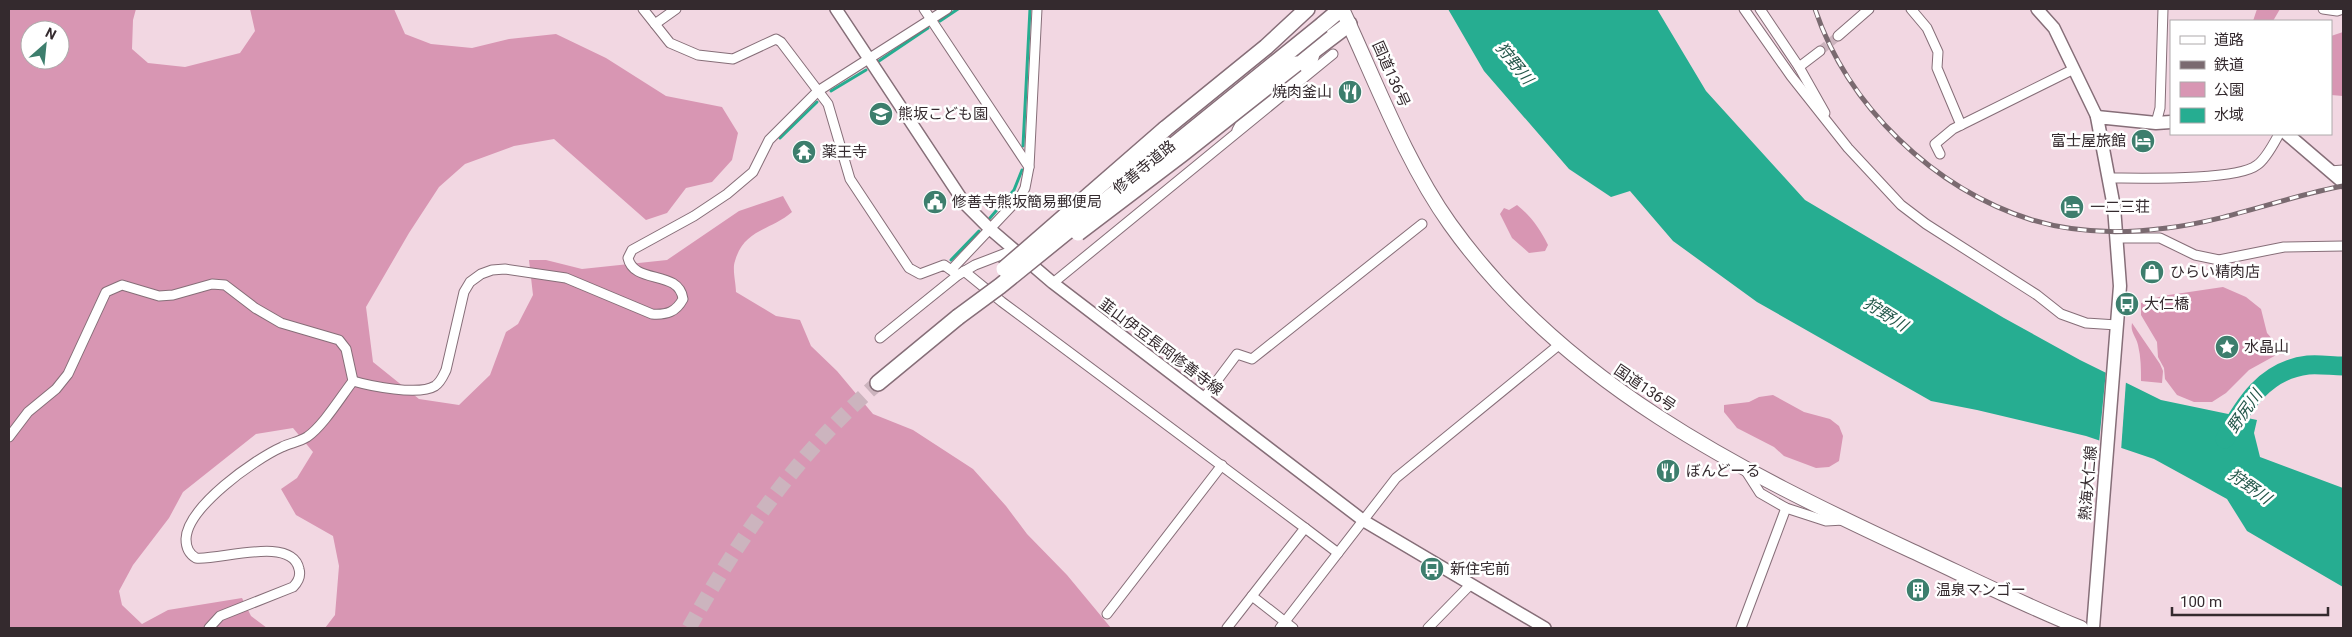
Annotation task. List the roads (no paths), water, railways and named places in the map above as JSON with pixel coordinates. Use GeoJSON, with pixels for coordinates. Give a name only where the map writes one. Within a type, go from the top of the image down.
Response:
{"type":"FeatureCollection","features":[{"type":"Feature","properties":{"kind":"highway"},"geometry":{"type":"LineString","coordinates":[[958,317],[1000,273],[1165,129],[1303,13],[1305,18],[1320,9]]}},
{"type":"Feature","properties":{"kind":"highway","name":"国道136号"},"geometry":{"type":"LineString","coordinates":[[1342,9],[1410,155],[1449,222],[1473,256],[1536,324],[1643,409],[1744,467],[1844,520],[2081,628]]}},
{"type":"Feature","properties":{"kind":"highway","name":"修善寺道路"},"geometry":{"type":"LineString","coordinates":[[878,382],[958,317],[1000,286],[1342,9]]}},
{"type":"Feature","properties":{"kind":"highway"},"geometry":{"type":"LineString","coordinates":[[1000,286],[1023,275],[1349,24]]}},
{"type":"Feature","properties":{"kind":"main road","name":"韮山伊豆長岡修善寺線"},"geometry":{"type":"LineString","coordinates":[[836,9],[965,204],[1014,250],[1053,283],[1364,521],[1545,628]]}},
{"type":"Feature","properties":{"kind":"main road"},"geometry":{"type":"LineString","coordinates":[[2037,9],[2054,28],[2097,117],[2156,123],[2170,122]]}},
{"type":"Feature","properties":{"kind":"main road","name":"熱海大仁線"},"geometry":{"type":"LineString","coordinates":[[2093,628],[2120,286],[2118,238],[2097,117]]}},
{"type":"Feature","properties":{"kind":"main road"},"geometry":{"type":"LineString","coordinates":[[2288,135],[2343,182]]}},
{"type":"Feature","properties":{"kind":"street"},"geometry":{"type":"LineString","coordinates":[[643,9],[670,43],[690,53],[712,58],[733,58],[776,39],[781,42],[818,91],[831,112],[850,179],[909,268],[920,274],[944,265],[958,272],[1002,302],[1338,553]]}},
{"type":"Feature","properties":{"kind":"street"},"geometry":{"type":"LineString","coordinates":[[655,24],[676,9]]}},
{"type":"Feature","properties":{"kind":"street"},"geometry":{"type":"LineString","coordinates":[[924,9],[1029,167]]}},
{"type":"Feature","properties":{"kind":"street"},"geometry":{"type":"LineString","coordinates":[[352,382],[376,387],[401,389],[433,387],[442,380],[464,292],[470,282],[492,270],[505,269],[566,278],[652,314],[667,314],[675,310],[682,299],[682,293],[676,285],[667,280],[633,268],[628,258],[632,250],[694,216],[744,181],[757,166],[770,140],[818,91],[947,9]]}},
{"type":"Feature","properties":{"kind":"street"},"geometry":{"type":"LineString","coordinates":[[880,338],[958,272],[990,229],[1021,196],[1025,188],[1029,167],[1037,9]]}},
{"type":"Feature","properties":{"kind":"street"},"geometry":{"type":"LineString","coordinates":[[1744,9],[1791,76],[1827,121],[1883,187],[1926,224],[2037,295],[2061,314],[2086,323],[2117,325]]}},
{"type":"Feature","properties":{"kind":"street"},"geometry":{"type":"LineString","coordinates":[[1760,9],[1799,67],[1824,109],[1827,121]]}},
{"type":"Feature","properties":{"kind":"street"},"geometry":{"type":"LineString","coordinates":[[1838,36],[1868,9]]}},
{"type":"Feature","properties":{"kind":"street"},"geometry":{"type":"LineString","coordinates":[[1911,9],[1926,28],[1938,52],[1937,68],[1961,125]]}},
{"type":"Feature","properties":{"kind":"street"},"geometry":{"type":"LineString","coordinates":[[2156,123],[2160,108],[2163,9]]}},
{"type":"Feature","properties":{"kind":"street"},"geometry":{"type":"LineString","coordinates":[[2323,9],[2337,11],[2343,9]]}},
{"type":"Feature","properties":{"kind":"street"},"geometry":{"type":"LineString","coordinates":[[1235,133],[1245,116],[1313,61],[1316,48]]}},
{"type":"Feature","properties":{"kind":"street"},"geometry":{"type":"LineString","coordinates":[[1799,67],[1820,51]]}},
{"type":"Feature","properties":{"kind":"street"},"geometry":{"type":"LineString","coordinates":[[1053,283],[1333,54]]}},
{"type":"Feature","properties":{"kind":"street"},"geometry":{"type":"LineString","coordinates":[[1940,154],[1935,144],[1961,125],[2074,69]]}},
{"type":"Feature","properties":{"kind":"street"},"geometry":{"type":"LineString","coordinates":[[2109,178],[2207,177],[2251,168],[2258,165],[2278,135]]}},
{"type":"Feature","properties":{"kind":"street"},"geometry":{"type":"LineString","coordinates":[[2330,171],[2343,170]]}},
{"type":"Feature","properties":{"kind":"street"},"geometry":{"type":"LineString","coordinates":[[1204,398],[1237,354],[1252,359],[1422,224]]}},
{"type":"Feature","properties":{"kind":"street"},"geometry":{"type":"LineString","coordinates":[[2118,238],[2160,238],[2195,255],[2219,260],[2284,247],[2343,246]]}},
{"type":"Feature","properties":{"kind":"street"},"geometry":{"type":"LineString","coordinates":[[958,272],[1014,250]]}},
{"type":"Feature","properties":{"kind":"street"},"geometry":{"type":"LineString","coordinates":[[9,437],[28,412],[56,389],[68,374],[106,292],[122,285],[159,296],[212,284],[225,285],[255,308],[281,323],[339,340],[346,349],[352,382]]}},
{"type":"Feature","properties":{"kind":"street"},"geometry":{"type":"LineString","coordinates":[[1283,625],[1396,478],[1560,344]]}},
{"type":"Feature","properties":{"kind":"street"},"geometry":{"type":"LineString","coordinates":[[209,628],[220,616],[293,587],[299,577],[300,570],[292,559],[270,552],[251,551],[212,558],[196,558],[188,550],[186,542],[188,529],[193,520],[201,508],[224,485],[280,448],[306,437],[352,382]]}},
{"type":"Feature","properties":{"kind":"street"},"geometry":{"type":"LineString","coordinates":[[1107,614],[1222,465]]}},
{"type":"Feature","properties":{"kind":"street"},"geometry":{"type":"LineString","coordinates":[[1744,467],[1760,493],[1786,508],[1826,521],[1844,520]]}},
{"type":"Feature","properties":{"kind":"street"},"geometry":{"type":"LineString","coordinates":[[1741,628],[1786,508]]}},
{"type":"Feature","properties":{"kind":"street"},"geometry":{"type":"LineString","coordinates":[[1227,628],[1305,528]]}},
{"type":"Feature","properties":{"kind":"street"},"geometry":{"type":"LineString","coordinates":[[1428,628],[1472,584]]}},
{"type":"Feature","properties":{"kind":"street"},"geometry":{"type":"LineString","coordinates":[[1252,596],[1283,625],[1293,628]]}},
{"type":"Feature","properties":{"kind":"water","name":"狩野川"},"geometry":{"type":"Polygon","coordinates":[[[1448,9],[1657,9],[1706,91],[1805,200],[2004,318],[2080,360],[2161,400],[2257,420],[2254,433],[2260,457],[2343,488],[2343,587],[2247,531],[2227,499],[2154,459],[2086,436],[1931,401],[1757,302],[1673,241],[1630,191],[1611,197],[1569,169],[1484,71],[1448,9]]]}},
{"type":"Feature","properties":{"kind":"waterway"},"geometry":{"type":"LineString","coordinates":[[940,21],[958,9]]}},
{"type":"Feature","properties":{"kind":"waterway"},"geometry":{"type":"LineString","coordinates":[[1023,146],[1030,9]]}},
{"type":"Feature","properties":{"kind":"waterway"},"geometry":{"type":"LineString","coordinates":[[879,61],[928,28]]}},
{"type":"Feature","properties":{"kind":"waterway"},"geometry":{"type":"LineString","coordinates":[[831,91],[866,70]]}},
{"type":"Feature","properties":{"kind":"waterway"},"geometry":{"type":"LineString","coordinates":[[780,138],[817,102]]}},
{"type":"Feature","properties":{"kind":"waterway"},"geometry":{"type":"LineString","coordinates":[[990,218],[1014,190],[1022,170]]}},
{"type":"Feature","properties":{"kind":"waterway"},"geometry":{"type":"LineString","coordinates":[[951,260],[979,231]]}},
{"type":"Feature","properties":{"kind":"waterway","name":"野尻川"},"geometry":{"type":"LineString","coordinates":[[2225,439],[2248,402],[2268,381],[2293,368],[2308,365],[2343,366]]}},
{"type":"Feature","properties":{"kind":"tunnel"},"geometry":{"type":"LineString","coordinates":[[1820,51],[1838,36]]}},
{"type":"Feature","properties":{"kind":"tunnel"},"geometry":{"type":"LineString","coordinates":[[689,628],[750,528],[773,497],[822,437],[878,383]]}},
{"type":"Feature","properties":{"kind":"railway"},"geometry":{"type":"LineString","coordinates":[[1815,9],[1830,45],[1849,79],[1872,111],[1899,140],[1961,188],[1996,206],[2032,220],[2082,230],[2116,232],[2150,230],[2212,220],[2343,186]]}},
{"type":"Feature","properties":{"kind":"place","name":"焼肉釜山"},"geometry":{"type":"Point","coordinates":[1350,92]}},
{"type":"Feature","properties":{"kind":"place","name":"熊坂こども園"},"geometry":{"type":"Point","coordinates":[881,114]}},
{"type":"Feature","properties":{"kind":"place","name":"富士屋旅館"},"geometry":{"type":"Point","coordinates":[2143,141]}},
{"type":"Feature","properties":{"kind":"place","name":"薬王寺"},"geometry":{"type":"Point","coordinates":[804,152]}},
{"type":"Feature","properties":{"kind":"place","name":"修善寺熊坂簡易郵便局"},"geometry":{"type":"Point","coordinates":[935,202]}},
{"type":"Feature","properties":{"kind":"place","name":"一二三荘"},"geometry":{"type":"Point","coordinates":[2072,207]}},
{"type":"Feature","properties":{"kind":"place","name":"ひらい精肉店"},"geometry":{"type":"Point","coordinates":[2152,272]}},
{"type":"Feature","properties":{"kind":"place","name":"大仁橋"},"geometry":{"type":"Point","coordinates":[2127,304]}},
{"type":"Feature","properties":{"kind":"place","name":"水晶山"},"geometry":{"type":"Point","coordinates":[2227,347]}},
{"type":"Feature","properties":{"kind":"place","name":"ぼんどーる"},"geometry":{"type":"Point","coordinates":[1668,471]}},
{"type":"Feature","properties":{"kind":"place","name":"新住宅前"},"geometry":{"type":"Point","coordinates":[1432,569]}},
{"type":"Feature","properties":{"kind":"place","name":"温泉マンゴー"},"geometry":{"type":"Point","coordinates":[1918,590]}}]}
